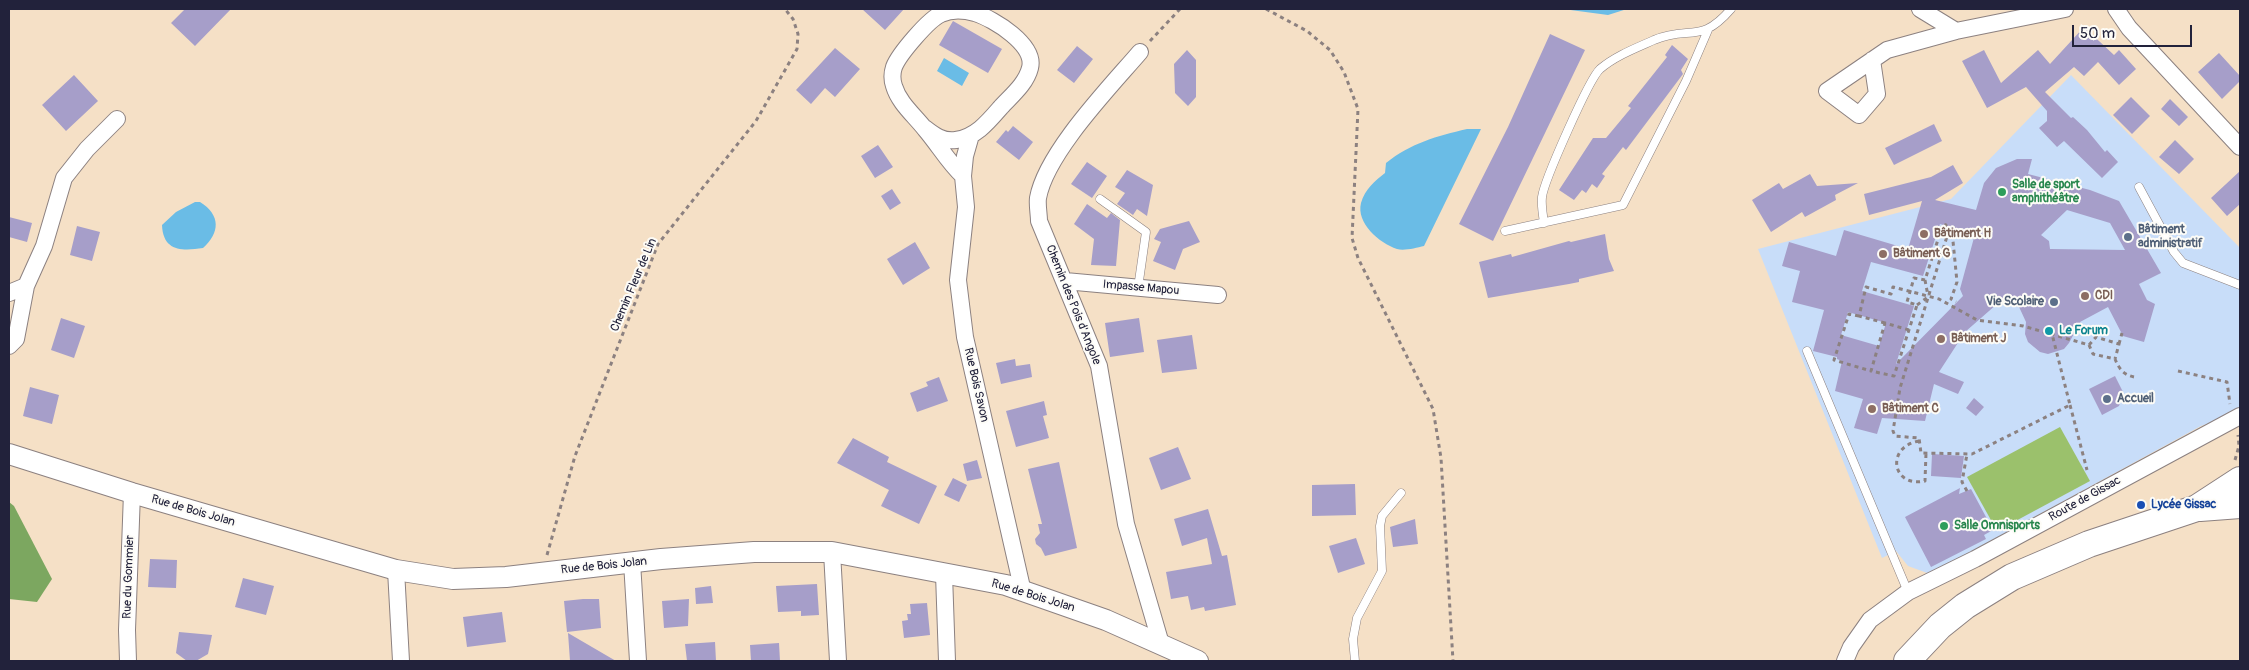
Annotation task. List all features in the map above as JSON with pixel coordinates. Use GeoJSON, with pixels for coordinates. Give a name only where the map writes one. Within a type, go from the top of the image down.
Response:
{"type":"FeatureCollection","features":[{"type":"Feature","properties":{"kind":"main road"},"geometry":{"type":"LineString","coordinates":[[1909,660],[1940,626],[1965,606],[2012,577],[2088,544],[2197,508],[2239,489]]}},
{"type":"Feature","properties":{"kind":"street"},"geometry":{"type":"LineString","coordinates":[[1920,9],[1956,31]]}},
{"type":"Feature","properties":{"kind":"street"},"geometry":{"type":"LineString","coordinates":[[1872,60],[1887,50],[1956,31],[2065,9]]}},
{"type":"Feature","properties":{"kind":"street"},"geometry":{"type":"LineString","coordinates":[[2116,9],[2129,28],[2240,147]]}},
{"type":"Feature","properties":{"kind":"street"},"geometry":{"type":"LineString","coordinates":[[925,128],[940,139],[949,140],[971,135],[983,128],[1026,79],[1030,67],[1030,58],[1027,50],[1004,28],[986,16],[968,11],[954,10],[940,14],[920,33],[894,66],[892,74],[894,86],[906,109],[925,128],[963,176]]}},
{"type":"Feature","properties":{"kind":"street","name":"Chemin des Pois d'Angole"},"geometry":{"type":"LineString","coordinates":[[1140,52],[1076,126],[1051,166],[1038,198],[1040,221],[1100,366],[1126,524],[1161,644]]}},
{"type":"Feature","properties":{"kind":"street"},"geometry":{"type":"LineString","coordinates":[[9,346],[16,339],[26,286],[44,246],[64,178],[87,149],[117,119]]}},
{"type":"Feature","properties":{"kind":"street","name":"Rue Bois Savon"},"geometry":{"type":"LineString","coordinates":[[971,135],[965,156],[963,176],[966,207],[958,280],[965,337],[1023,592]]}},
{"type":"Feature","properties":{"kind":"street","name":"Impasse Mapou"},"geometry":{"type":"LineString","coordinates":[[1065,281],[1218,295]]}},
{"type":"Feature","properties":{"kind":"street"},"geometry":{"type":"LineString","coordinates":[[9,293],[26,286]]}},
{"type":"Feature","properties":{"kind":"street","name":"Route de Gissac"},"geometry":{"type":"LineString","coordinates":[[1845,661],[1851,646],[1870,620],[1908,592],[1975,559],[2236,418]]}},
{"type":"Feature","properties":{"kind":"street","name":"Rue de Bois Jolan"},"geometry":{"type":"LineString","coordinates":[[9,454],[132,493],[396,570],[453,578],[542,572],[632,562],[754,552],[832,552],[1006,586],[1106,620],[1198,661]]}},
{"type":"Feature","properties":{"kind":"street","name":"Rue du Gommier"},"geometry":{"type":"LineString","coordinates":[[128,661],[127,630],[132,493]]}},
{"type":"Feature","properties":{"kind":"street"},"geometry":{"type":"LineString","coordinates":[[832,552],[838,661]]}},
{"type":"Feature","properties":{"kind":"street"},"geometry":{"type":"LineString","coordinates":[[632,562],[638,661]]}},
{"type":"Feature","properties":{"kind":"street"},"geometry":{"type":"LineString","coordinates":[[396,570],[401,661]]}},
{"type":"Feature","properties":{"kind":"street"},"geometry":{"type":"LineString","coordinates":[[944,574],[947,661]]}},
{"type":"Feature","properties":{"kind":"lane"},"geometry":{"type":"LineString","coordinates":[[1544,223],[1542,196],[1563,141],[1599,70],[1623,54],[1666,35],[1708,30],[1720,22],[1731,9]]}},
{"type":"Feature","properties":{"kind":"lane"},"geometry":{"type":"LineString","coordinates":[[1505,231],[1622,205],[1686,81],[1708,30]]}},
{"type":"Feature","properties":{"kind":"lane"},"geometry":{"type":"LineString","coordinates":[[2139,187],[2174,252],[2183,264],[2240,285]]}},
{"type":"Feature","properties":{"kind":"lane"},"geometry":{"type":"LineString","coordinates":[[1100,199],[1146,232],[1138,288]]}},
{"type":"Feature","properties":{"kind":"lane"},"geometry":{"type":"LineString","coordinates":[[1807,351],[1908,592]]}},
{"type":"Feature","properties":{"kind":"lane"},"geometry":{"type":"LineString","coordinates":[[1355,661],[1353,639],[1357,618],[1382,571],[1380,526],[1382,516],[1401,493]]}},
{"type":"Feature","properties":{"kind":"path","name":"Chemin Fleur de Lin"},"geometry":{"type":"LineString","coordinates":[[542,572],[575,456],[658,244],[756,121],[797,49],[798,34],[793,19],[785,9]]}},
{"type":"Feature","properties":{"kind":"path"},"geometry":{"type":"LineString","coordinates":[[1140,52],[1180,9]]}},
{"type":"Feature","properties":{"kind":"path"},"geometry":{"type":"LineString","coordinates":[[1266,9],[1307,31],[1330,50],[1344,72],[1358,108],[1352,238],[1358,258],[1433,408],[1441,458],[1453,661]]}},
{"type":"Feature","properties":{"kind":"path"},"geometry":{"type":"LineString","coordinates":[[1929,297],[1924,280],[1943,224],[1946,225],[1945,229],[1952,231],[1957,282],[1952,299],[1956,302]]}},
{"type":"Feature","properties":{"kind":"path"},"geometry":{"type":"LineString","coordinates":[[1949,230],[1900,388],[1893,431],[1895,436],[1919,438],[1921,452],[1972,454],[2070,405]]}},
{"type":"Feature","properties":{"kind":"path"},"geometry":{"type":"LineString","coordinates":[[1918,305],[1908,302],[1914,278],[1924,280]]}},
{"type":"Feature","properties":{"kind":"path"},"geometry":{"type":"LineString","coordinates":[[1859,316],[1866,287],[1891,294],[1893,287],[1940,299],[1977,320],[2023,326],[2090,344]]}},
{"type":"Feature","properties":{"kind":"path"},"geometry":{"type":"LineString","coordinates":[[1910,330],[1849,314],[1834,360],[1894,376],[1910,330],[1918,305],[1929,297]]}},
{"type":"Feature","properties":{"kind":"path"},"geometry":{"type":"LineString","coordinates":[[1871,371],[1885,323]]}},
{"type":"Feature","properties":{"kind":"path"},"geometry":{"type":"LineString","coordinates":[[2122,333],[2115,359],[2118,368],[2127,376],[2134,377]]}},
{"type":"Feature","properties":{"kind":"path"},"geometry":{"type":"LineString","coordinates":[[2052,334],[2087,470]]}},
{"type":"Feature","properties":{"kind":"path"},"geometry":{"type":"LineString","coordinates":[[2090,344],[2096,337],[2119,344]]}},
{"type":"Feature","properties":{"kind":"path"},"geometry":{"type":"LineString","coordinates":[[2090,344],[2093,354],[2115,359]]}},
{"type":"Feature","properties":{"kind":"path"},"geometry":{"type":"LineString","coordinates":[[2178,371],[2227,382],[2236,418],[2239,446],[2233,469],[2239,489]]}},
{"type":"Feature","properties":{"kind":"path"},"geometry":{"type":"LineString","coordinates":[[1919,441],[1904,446],[1897,457],[1896,465],[1903,478],[1914,482],[1925,481],[1926,453]]}},
{"type":"Feature","properties":{"kind":"path"},"geometry":{"type":"LineString","coordinates":[[1967,454],[1962,482],[1967,491]]}},
{"type":"Feature","properties":{"kind":"shaded area"},"geometry":{"type":"Polygon","coordinates":[[[2071,75],[2240,248],[2240,412],[2201,426],[1930,574],[1908,566],[1896,551],[1882,558],[1758,249],[1951,199],[2071,75]]]}},
{"type":"Feature","properties":{"kind":"green space"},"geometry":{"type":"Polygon","coordinates":[[[2060,427],[2090,481],[1997,531],[1967,477],[2060,427]]]}},
{"type":"Feature","properties":{"kind":"green space"},"geometry":{"type":"Polygon","coordinates":[[[9,502],[14,506],[52,579],[37,602],[9,599],[9,502]]]}},
{"type":"Feature","properties":{"kind":"water"},"geometry":{"type":"Polygon","coordinates":[[[1563,9],[1627,9],[1608,15],[1563,9]]]}},
{"type":"Feature","properties":{"kind":"water"},"geometry":{"type":"Polygon","coordinates":[[[944,58],[969,73],[962,86],[937,71],[944,58]]]}},
{"type":"Feature","properties":{"kind":"water"},"geometry":{"type":"Polygon","coordinates":[[[1467,129],[1481,129],[1424,246],[1400,250],[1376,237],[1365,225],[1360,210],[1361,203],[1368,189],[1385,173],[1386,163],[1415,145],[1445,134],[1467,129]]]}},
{"type":"Feature","properties":{"kind":"water"},"geometry":{"type":"Polygon","coordinates":[[[195,202],[200,202],[207,207],[215,218],[216,224],[213,236],[203,248],[175,248],[166,240],[162,225],[176,212],[195,202]]]}},
{"type":"Feature","properties":{"kind":"building"},"geometry":{"type":"Polygon","coordinates":[[[185,9],[231,9],[195,46],[171,23],[185,9]]]}},
{"type":"Feature","properties":{"kind":"building"},"geometry":{"type":"Polygon","coordinates":[[[862,9],[904,9],[885,30],[862,9]]]}},
{"type":"Feature","properties":{"kind":"building"},"geometry":{"type":"Polygon","coordinates":[[[953,21],[1002,49],[988,73],[939,45],[953,21]]]}},
{"type":"Feature","properties":{"kind":"building"},"geometry":{"type":"Polygon","coordinates":[[[2084,27],[2114,55],[2119,50],[2136,69],[2119,85],[2098,62],[2084,76],[2074,67],[2045,92],[2071,118],[2073,117],[2087,130],[2105,152],[2107,150],[2118,162],[2102,178],[2064,141],[2057,147],[2039,128],[2047,121],[2047,111],[2026,87],[1987,108],[1962,61],[1984,50],[2001,83],[2038,50],[2050,64],[2084,27]]]}},
{"type":"Feature","properties":{"kind":"building"},"geometry":{"type":"Polygon","coordinates":[[[1550,34],[1585,50],[1493,241],[1459,224],[1508,127],[1550,34]]]}},
{"type":"Feature","properties":{"kind":"building"},"geometry":{"type":"Polygon","coordinates":[[[1672,45],[1688,59],[1681,70],[1683,74],[1626,150],[1623,147],[1602,174],[1605,176],[1597,188],[1592,184],[1586,193],[1582,190],[1574,200],[1559,190],[1593,138],[1606,138],[1631,108],[1628,106],[1667,57],[1665,55],[1672,45]]]}},
{"type":"Feature","properties":{"kind":"building"},"geometry":{"type":"Polygon","coordinates":[[[1077,46],[1093,59],[1074,83],[1057,70],[1077,46]]]}},
{"type":"Feature","properties":{"kind":"building"},"geometry":{"type":"Polygon","coordinates":[[[835,48],[860,69],[835,97],[825,88],[811,104],[796,90],[835,48]]]}},
{"type":"Feature","properties":{"kind":"building"},"geometry":{"type":"Polygon","coordinates":[[[1187,50],[1196,60],[1196,97],[1188,106],[1175,93],[1174,64],[1187,50]]]}},
{"type":"Feature","properties":{"kind":"building"},"geometry":{"type":"Polygon","coordinates":[[[2219,53],[2240,76],[2240,81],[2222,99],[2198,72],[2219,53]]]}},
{"type":"Feature","properties":{"kind":"building"},"geometry":{"type":"Polygon","coordinates":[[[74,75],[98,101],[66,131],[42,105],[74,75]]]}},
{"type":"Feature","properties":{"kind":"building"},"geometry":{"type":"Polygon","coordinates":[[[2131,97],[2150,116],[2132,134],[2113,115],[2131,97]]]}},
{"type":"Feature","properties":{"kind":"building"},"geometry":{"type":"Polygon","coordinates":[[[2170,99],[2188,117],[2179,126],[2161,109],[2170,99]]]}},
{"type":"Feature","properties":{"kind":"building"},"geometry":{"type":"Polygon","coordinates":[[[1934,124],[1942,141],[1894,165],[1885,148],[1934,124]]]}},
{"type":"Feature","properties":{"kind":"building"},"geometry":{"type":"Polygon","coordinates":[[[1013,126],[1033,142],[1019,160],[996,142],[1006,130],[1008,132],[1013,126]]]}},
{"type":"Feature","properties":{"kind":"building"},"geometry":{"type":"Polygon","coordinates":[[[2175,140],[2194,159],[2179,174],[2159,157],[2175,140]]]}},
{"type":"Feature","properties":{"kind":"building"},"geometry":{"type":"Polygon","coordinates":[[[878,145],[893,167],[875,178],[861,156],[878,145]]]}},
{"type":"Feature","properties":{"kind":"building"},"geometry":{"type":"Polygon","coordinates":[[[2017,159],[2032,159],[2028,174],[2090,190],[2119,201],[2161,273],[2139,284],[2147,300],[2155,304],[2144,342],[2123,336],[2108,307],[2080,322],[2083,328],[2077,328],[2064,349],[2048,354],[2040,352],[2028,342],[2025,334],[2026,322],[2014,296],[1997,304],[1965,332],[1939,372],[1964,382],[1958,394],[1934,384],[1925,421],[1882,418],[1877,434],[1854,428],[1863,399],[1835,391],[1842,361],[1837,359],[1837,357],[1813,351],[1824,310],[1792,302],[1800,271],[1782,266],[1789,242],[1836,256],[1844,230],[1908,249],[1922,201],[1869,215],[1864,194],[1931,177],[1953,165],[1963,183],[1935,200],[1976,210],[1984,183],[1996,168],[2017,159]],[[2067,210],[2041,235],[2049,241],[2050,249],[2125,250],[2110,223],[2067,210]],[[1940,224],[1923,276],[1871,262],[1862,291],[1914,306],[1896,364],[1963,296],[1960,289],[1975,234],[1940,224]],[[1848,312],[1841,335],[1879,346],[1886,323],[1848,312]]]}},
{"type":"Feature","properties":{"kind":"building"},"geometry":{"type":"Polygon","coordinates":[[[1087,162],[1107,176],[1092,198],[1071,184],[1087,162]]]}},
{"type":"Feature","properties":{"kind":"building"},"geometry":{"type":"Polygon","coordinates":[[[1127,170],[1153,185],[1147,216],[1137,209],[1133,215],[1117,204],[1125,193],[1115,187],[1127,170]]]}},
{"type":"Feature","properties":{"kind":"building"},"geometry":{"type":"Polygon","coordinates":[[[2240,171],[2240,204],[2227,216],[2211,198],[2240,171]]]}},
{"type":"Feature","properties":{"kind":"building"},"geometry":{"type":"Polygon","coordinates":[[[1810,174],[1817,186],[1858,183],[1835,195],[1836,200],[1805,217],[1802,212],[1771,232],[1752,200],[1779,183],[1783,189],[1810,174]]]}},
{"type":"Feature","properties":{"kind":"building"},"geometry":{"type":"Polygon","coordinates":[[[892,189],[901,203],[890,210],[881,196],[892,189]]]}},
{"type":"Feature","properties":{"kind":"building"},"geometry":{"type":"Polygon","coordinates":[[[1087,204],[1107,218],[1111,213],[1120,220],[1116,266],[1091,265],[1094,239],[1074,224],[1087,204]]]}},
{"type":"Feature","properties":{"kind":"building"},"geometry":{"type":"Polygon","coordinates":[[[9,217],[32,223],[27,242],[9,237],[9,217]]]}},
{"type":"Feature","properties":{"kind":"building"},"geometry":{"type":"Polygon","coordinates":[[[1189,221],[1200,242],[1183,249],[1175,270],[1153,261],[1161,242],[1154,239],[1160,229],[1189,221]]]}},
{"type":"Feature","properties":{"kind":"building"},"geometry":{"type":"Polygon","coordinates":[[[77,226],[100,232],[92,261],[70,255],[77,226]]]}},
{"type":"Feature","properties":{"kind":"building"},"geometry":{"type":"Polygon","coordinates":[[[1605,234],[1609,259],[1614,271],[1579,279],[1579,282],[1488,298],[1479,262],[1511,254],[1512,257],[1569,241],[1605,234]]]}},
{"type":"Feature","properties":{"kind":"building"},"geometry":{"type":"Polygon","coordinates":[[[915,242],[930,268],[903,285],[887,259],[915,242]]]}},
{"type":"Feature","properties":{"kind":"building"},"geometry":{"type":"Polygon","coordinates":[[[61,318],[85,326],[74,358],[51,350],[61,318]]]}},
{"type":"Feature","properties":{"kind":"building"},"geometry":{"type":"Polygon","coordinates":[[[1139,318],[1144,352],[1110,357],[1105,323],[1139,318]]]}},
{"type":"Feature","properties":{"kind":"building"},"geometry":{"type":"Polygon","coordinates":[[[1192,335],[1197,369],[1162,373],[1157,340],[1192,335]]]}},
{"type":"Feature","properties":{"kind":"building"},"geometry":{"type":"Polygon","coordinates":[[[1015,359],[1016,366],[1030,364],[1032,377],[1001,384],[996,363],[1015,359]]]}},
{"type":"Feature","properties":{"kind":"building","name":"Accueil"},"geometry":{"type":"Polygon","coordinates":[[[2115,376],[2123,392],[2119,406],[2102,415],[2089,389],[2115,376]]]}},
{"type":"Feature","properties":{"kind":"building"},"geometry":{"type":"Polygon","coordinates":[[[939,377],[948,401],[917,412],[910,393],[928,386],[926,382],[939,377]]]}},
{"type":"Feature","properties":{"kind":"building"},"geometry":{"type":"Polygon","coordinates":[[[30,387],[59,395],[52,424],[23,416],[30,387]]]}},
{"type":"Feature","properties":{"kind":"building"},"geometry":{"type":"Polygon","coordinates":[[[1974,398],[1984,407],[1976,416],[1966,408],[1974,398]]]}},
{"type":"Feature","properties":{"kind":"building"},"geometry":{"type":"Polygon","coordinates":[[[1044,401],[1047,415],[1043,416],[1049,438],[1016,447],[1006,411],[1044,401]]]}},
{"type":"Feature","properties":{"kind":"building"},"geometry":{"type":"Polygon","coordinates":[[[853,438],[889,457],[887,462],[937,486],[919,524],[881,506],[889,490],[837,463],[853,438]]]}},
{"type":"Feature","properties":{"kind":"building"},"geometry":{"type":"Polygon","coordinates":[[[1178,447],[1191,479],[1161,490],[1149,458],[1178,447]]]}},
{"type":"Feature","properties":{"kind":"building"},"geometry":{"type":"Polygon","coordinates":[[[1932,454],[1964,456],[1961,478],[1931,476],[1932,454]]]}},
{"type":"Feature","properties":{"kind":"building"},"geometry":{"type":"Polygon","coordinates":[[[977,460],[982,478],[967,481],[963,464],[977,460]]]}},
{"type":"Feature","properties":{"kind":"building"},"geometry":{"type":"Polygon","coordinates":[[[1059,462],[1077,548],[1045,556],[1041,548],[1036,544],[1035,539],[1040,533],[1038,524],[1042,524],[1028,469],[1059,462]]]}},
{"type":"Feature","properties":{"kind":"building"},"geometry":{"type":"Polygon","coordinates":[[[953,478],[967,485],[959,502],[944,495],[953,478]]]}},
{"type":"Feature","properties":{"kind":"building"},"geometry":{"type":"Polygon","coordinates":[[[1355,484],[1356,515],[1312,516],[1312,485],[1355,484]]]}},
{"type":"Feature","properties":{"kind":"building","name":"Salle Omnisports"},"geometry":{"type":"Polygon","coordinates":[[[1960,488],[1959,494],[1971,489],[1993,530],[1984,535],[1986,539],[1931,567],[1905,517],[1960,488]]]}},
{"type":"Feature","properties":{"kind":"building"},"geometry":{"type":"Polygon","coordinates":[[[1208,509],[1222,556],[1227,555],[1236,605],[1205,611],[1204,607],[1191,610],[1188,596],[1171,599],[1166,572],[1212,564],[1207,538],[1182,546],[1174,519],[1208,509]]]}},
{"type":"Feature","properties":{"kind":"building"},"geometry":{"type":"Polygon","coordinates":[[[1415,519],[1418,544],[1393,547],[1390,527],[1415,519]]]}},
{"type":"Feature","properties":{"kind":"building"},"geometry":{"type":"Polygon","coordinates":[[[1356,538],[1365,564],[1338,573],[1329,546],[1356,538]]]}},
{"type":"Feature","properties":{"kind":"building"},"geometry":{"type":"Polygon","coordinates":[[[150,559],[177,560],[176,588],[148,587],[150,559]]]}},
{"type":"Feature","properties":{"kind":"building"},"geometry":{"type":"Polygon","coordinates":[[[243,578],[274,586],[266,615],[235,607],[243,578]]]}},
{"type":"Feature","properties":{"kind":"building"},"geometry":{"type":"Polygon","coordinates":[[[817,584],[819,615],[801,616],[801,611],[778,612],[776,586],[817,584]]]}},
{"type":"Feature","properties":{"kind":"building"},"geometry":{"type":"Polygon","coordinates":[[[711,586],[713,603],[696,604],[695,588],[711,586]]]}},
{"type":"Feature","properties":{"kind":"building"},"geometry":{"type":"Polygon","coordinates":[[[599,599],[601,628],[567,632],[564,601],[599,599]]]}},
{"type":"Feature","properties":{"kind":"building"},"geometry":{"type":"Polygon","coordinates":[[[689,599],[688,626],[664,628],[662,601],[689,599]]]}},
{"type":"Feature","properties":{"kind":"building"},"geometry":{"type":"Polygon","coordinates":[[[927,603],[930,635],[904,638],[902,621],[908,620],[907,614],[911,614],[910,604],[927,603]]]}},
{"type":"Feature","properties":{"kind":"building"},"geometry":{"type":"Polygon","coordinates":[[[502,612],[506,642],[467,647],[463,617],[502,612]]]}},
{"type":"Feature","properties":{"kind":"building"},"geometry":{"type":"Polygon","coordinates":[[[179,632],[212,635],[208,654],[196,661],[187,661],[176,653],[179,632]]]}},
{"type":"Feature","properties":{"kind":"building"},"geometry":{"type":"Polygon","coordinates":[[[568,633],[616,661],[570,661],[568,633]]]}},
{"type":"Feature","properties":{"kind":"building"},"geometry":{"type":"Polygon","coordinates":[[[715,642],[716,661],[687,661],[685,644],[715,642]]]}},
{"type":"Feature","properties":{"kind":"building"},"geometry":{"type":"Polygon","coordinates":[[[779,643],[780,661],[751,661],[750,645],[779,643]]]}},
{"type":"Feature","properties":{"kind":"place","name":"Salle de sport amphithéâtre"},"geometry":{"type":"Point","coordinates":[2002,192]}},
{"type":"Feature","properties":{"kind":"place","name":"Bâtiment H"},"geometry":{"type":"Point","coordinates":[1924,234]}},
{"type":"Feature","properties":{"kind":"place","name":"Bâtiment administratif"},"geometry":{"type":"Point","coordinates":[2128,237]}},
{"type":"Feature","properties":{"kind":"place","name":"Bâtiment G"},"geometry":{"type":"Point","coordinates":[1883,254]}},
{"type":"Feature","properties":{"kind":"place","name":"CDI"},"geometry":{"type":"Point","coordinates":[2085,296]}},
{"type":"Feature","properties":{"kind":"place","name":"Vie Scolaire"},"geometry":{"type":"Point","coordinates":[2054,302]}},
{"type":"Feature","properties":{"kind":"place","name":"Le Forum"},"geometry":{"type":"Point","coordinates":[2049,331]}},
{"type":"Feature","properties":{"kind":"place","name":"Bâtiment J"},"geometry":{"type":"Point","coordinates":[1941,339]}},
{"type":"Feature","properties":{"kind":"place","name":"Accueil"},"geometry":{"type":"Point","coordinates":[2107,399]}},
{"type":"Feature","properties":{"kind":"place","name":"Bâtiment C"},"geometry":{"type":"Point","coordinates":[1872,409]}},
{"type":"Feature","properties":{"kind":"place","name":"Lycée Gissac"},"geometry":{"type":"Point","coordinates":[2141,505]}},
{"type":"Feature","properties":{"kind":"place","name":"Salle Omnisports"},"geometry":{"type":"Point","coordinates":[1944,526]}}]}
